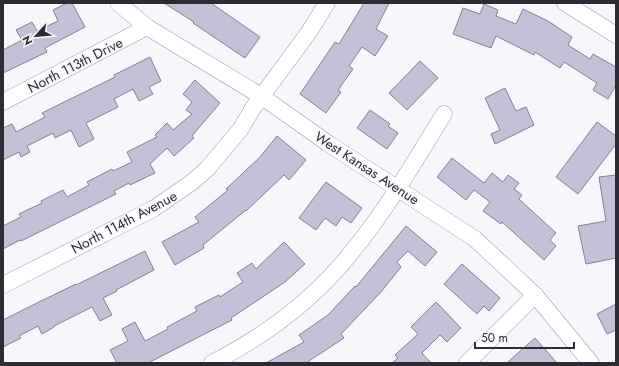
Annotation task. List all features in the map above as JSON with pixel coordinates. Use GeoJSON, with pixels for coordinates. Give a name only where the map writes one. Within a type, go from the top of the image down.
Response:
{"type":"FeatureCollection","features":[{"type":"Feature","properties":{"kind":"street","name":"West Kansas Avenue"},"geometry":{"type":"LineString","coordinates":[[118,3],[147,27],[261,96],[397,189],[475,239],[535,295],[591,363]]}},
{"type":"Feature","properties":{"kind":"street","name":"North 114th Avenue"},"geometry":{"type":"LineString","coordinates":[[3,285],[153,209],[191,183],[207,169],[240,130],[261,96],[309,32],[327,3]]}},
{"type":"Feature","properties":{"kind":"street"},"geometry":{"type":"LineString","coordinates":[[565,3],[616,36]]}},
{"type":"Feature","properties":{"kind":"street","name":"North 113th Drive"},"geometry":{"type":"LineString","coordinates":[[3,102],[147,27]]}},
{"type":"Feature","properties":{"kind":"street"},"geometry":{"type":"LineString","coordinates":[[212,363],[249,343],[295,309],[315,292],[355,248],[397,189],[444,114]]}},
{"type":"Feature","properties":{"kind":"street"},"geometry":{"type":"LineString","coordinates":[[467,363],[535,295]]}},
{"type":"Feature","properties":{"kind":"building"},"geometry":{"type":"Polygon","coordinates":[[[67,3],[72,3],[85,27],[45,48],[47,52],[3,73],[3,50],[22,40],[16,30],[32,22],[37,31],[58,21],[53,10],[67,3]]]}},
{"type":"Feature","properties":{"kind":"building"},"geometry":{"type":"Polygon","coordinates":[[[164,3],[211,3],[260,37],[245,58],[164,3]]]}},
{"type":"Feature","properties":{"kind":"building"},"geometry":{"type":"Polygon","coordinates":[[[364,3],[389,3],[376,29],[388,36],[375,56],[362,47],[349,66],[353,69],[338,90],[341,92],[326,113],[300,94],[335,42],[339,44],[364,3]]]}},
{"type":"Feature","properties":{"kind":"building"},"geometry":{"type":"Polygon","coordinates":[[[484,4],[498,10],[496,16],[516,24],[523,9],[548,21],[572,37],[568,45],[590,59],[593,54],[616,67],[616,85],[608,99],[593,90],[597,83],[564,62],[560,68],[535,52],[534,55],[496,36],[491,48],[453,34],[463,8],[480,14],[484,4]]]}},
{"type":"Feature","properties":{"kind":"building"},"geometry":{"type":"Polygon","coordinates":[[[150,57],[161,81],[149,87],[153,94],[139,101],[133,89],[114,99],[118,107],[86,123],[94,139],[79,147],[71,130],[55,138],[53,133],[27,146],[30,152],[21,157],[19,152],[3,160],[3,128],[12,124],[16,132],[45,117],[42,113],[115,77],[114,75],[150,57]]]}},
{"type":"Feature","properties":{"kind":"building"},"geometry":{"type":"Polygon","coordinates":[[[420,61],[438,78],[407,110],[389,93],[420,61]]]}},
{"type":"Feature","properties":{"kind":"building"},"geometry":{"type":"Polygon","coordinates":[[[195,80],[220,103],[192,136],[194,138],[174,156],[167,148],[150,164],[155,173],[130,185],[129,183],[114,191],[116,194],[3,249],[3,226],[21,217],[19,214],[42,203],[41,201],[63,190],[67,197],[89,185],[87,182],[112,169],[113,171],[132,162],[127,152],[157,137],[155,135],[167,123],[173,130],[192,114],[186,110],[192,102],[183,94],[195,80]]]}},
{"type":"Feature","properties":{"kind":"building"},"geometry":{"type":"Polygon","coordinates":[[[505,88],[516,111],[526,107],[534,125],[495,144],[491,134],[500,130],[485,98],[505,88]]]}},
{"type":"Feature","properties":{"kind":"building"},"geometry":{"type":"Polygon","coordinates":[[[370,110],[390,124],[388,126],[398,133],[387,149],[357,128],[370,110]]]}},
{"type":"Feature","properties":{"kind":"building"},"geometry":{"type":"Polygon","coordinates":[[[597,122],[616,136],[616,144],[578,194],[556,177],[597,122]]]}},
{"type":"Feature","properties":{"kind":"building"},"geometry":{"type":"Polygon","coordinates":[[[277,136],[306,160],[289,180],[284,175],[246,211],[203,245],[204,248],[175,265],[162,242],[199,222],[195,217],[228,190],[226,189],[260,157],[277,136]]]}},
{"type":"Feature","properties":{"kind":"building"},"geometry":{"type":"Polygon","coordinates":[[[452,158],[484,183],[492,173],[503,182],[508,175],[519,183],[514,189],[522,195],[519,199],[556,233],[550,240],[556,246],[544,260],[502,222],[501,224],[483,211],[490,202],[474,190],[466,200],[437,177],[452,158]]]}},
{"type":"Feature","properties":{"kind":"building"},"geometry":{"type":"Polygon","coordinates":[[[616,175],[616,258],[586,264],[578,226],[606,221],[599,177],[616,175]]]}},
{"type":"Feature","properties":{"kind":"building"},"geometry":{"type":"Polygon","coordinates":[[[326,182],[362,208],[351,223],[342,217],[336,226],[325,218],[316,230],[299,218],[326,182]]]}},
{"type":"Feature","properties":{"kind":"building"},"geometry":{"type":"Polygon","coordinates":[[[406,226],[437,252],[425,266],[408,251],[397,262],[401,267],[381,292],[341,334],[344,338],[306,363],[266,363],[304,342],[299,335],[328,315],[355,286],[356,287],[406,226]]]}},
{"type":"Feature","properties":{"kind":"building"},"geometry":{"type":"Polygon","coordinates":[[[284,242],[305,264],[285,282],[231,318],[232,320],[148,363],[117,363],[110,350],[128,341],[122,329],[135,322],[145,341],[168,329],[167,327],[197,311],[195,307],[219,295],[220,297],[243,282],[237,273],[252,263],[256,269],[284,242]]]}},
{"type":"Feature","properties":{"kind":"building"},"geometry":{"type":"Polygon","coordinates":[[[145,251],[154,270],[103,298],[112,315],[100,321],[92,307],[54,326],[42,334],[38,326],[19,336],[21,338],[3,347],[3,320],[145,251]]]}},
{"type":"Feature","properties":{"kind":"building"},"geometry":{"type":"Polygon","coordinates":[[[462,264],[500,298],[489,311],[484,306],[477,314],[444,284],[462,264]]]}},
{"type":"Feature","properties":{"kind":"building"},"geometry":{"type":"Polygon","coordinates":[[[436,302],[461,328],[447,342],[440,335],[422,353],[431,363],[392,363],[398,358],[395,355],[418,334],[411,327],[436,302]]]}},
{"type":"Feature","properties":{"kind":"building"},"geometry":{"type":"Polygon","coordinates":[[[616,304],[616,330],[607,334],[597,314],[616,304]]]}},
{"type":"Feature","properties":{"kind":"building"},"geometry":{"type":"Polygon","coordinates":[[[535,338],[557,363],[507,363],[519,352],[535,338]]]}}]}
